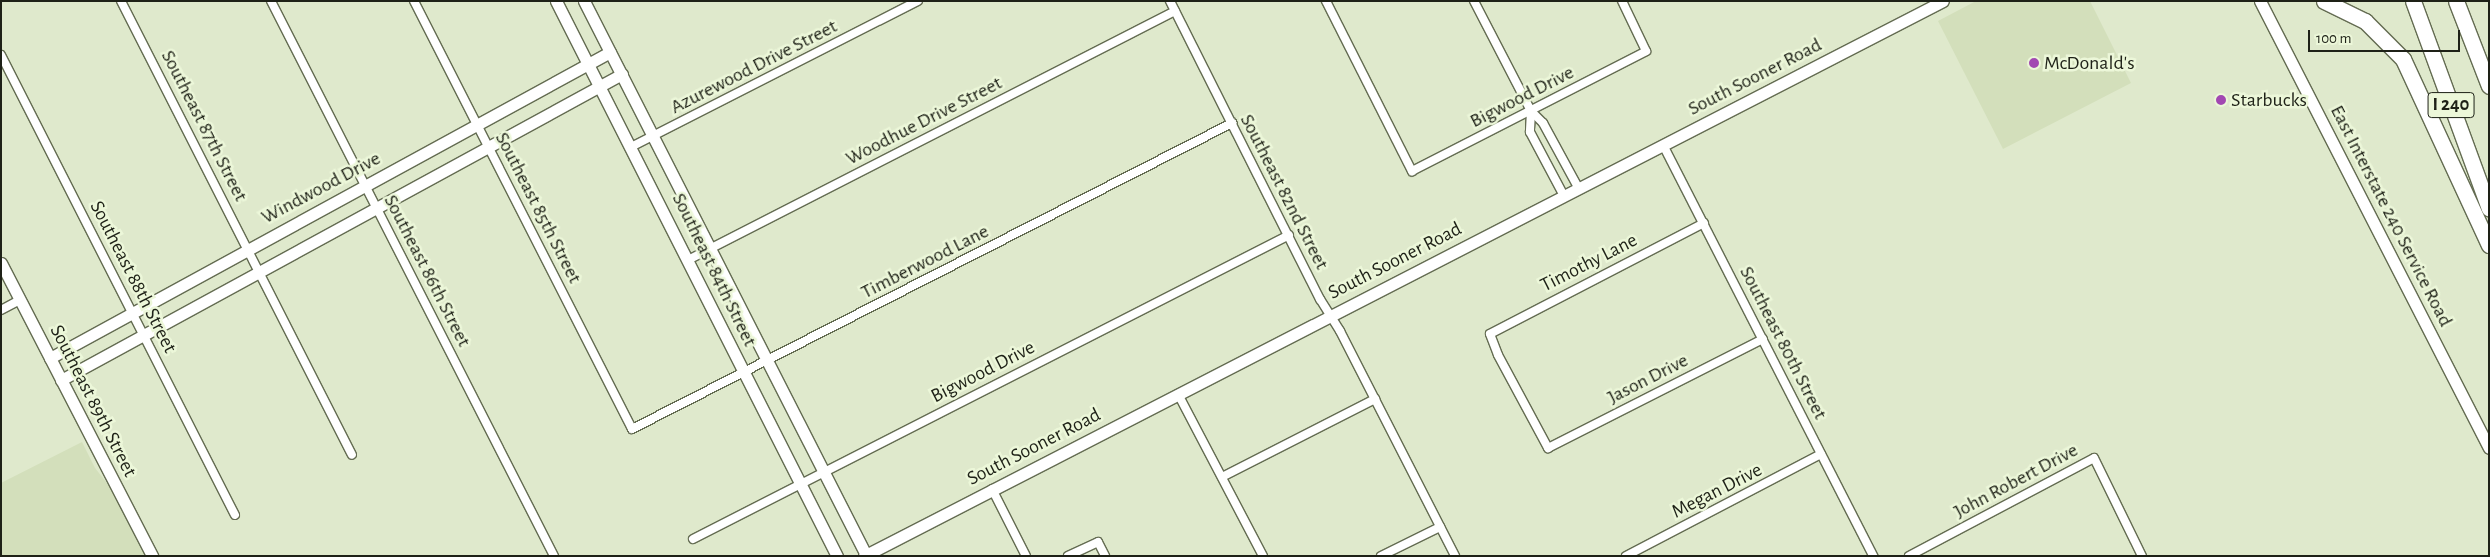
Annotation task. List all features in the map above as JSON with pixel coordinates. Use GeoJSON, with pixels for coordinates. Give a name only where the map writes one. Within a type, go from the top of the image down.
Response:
{"type":"FeatureCollection","features":[{"type":"Feature","properties":{"kind":"highway"},"geometry":{"type":"LineString","coordinates":[[2324,1],[2365,21],[2403,59],[2489,245]]}},
{"type":"Feature","properties":{"kind":"highway","name":"I 240"},"geometry":{"type":"LineString","coordinates":[[2413,1],[2489,209]]}},
{"type":"Feature","properties":{"kind":"highway","name":"I 240"},"geometry":{"type":"LineString","coordinates":[[2456,1],[2489,86]]}},
{"type":"Feature","properties":{"kind":"street","name":"Southeast 87th Street"},"geometry":{"type":"LineString","coordinates":[[121,1],[261,271],[352,454]]}},
{"type":"Feature","properties":{"kind":"street","name":"Southeast 86th Street"},"geometry":{"type":"LineString","coordinates":[[271,1],[554,556]]}},
{"type":"Feature","properties":{"kind":"street","name":"Southeast 85th Street"},"geometry":{"type":"LineString","coordinates":[[414,1],[632,429]]}},
{"type":"Feature","properties":{"kind":"street","name":"Southeast 84th Street"},"geometry":{"type":"LineString","coordinates":[[556,1],[837,556]]}},
{"type":"Feature","properties":{"kind":"street","name":"Southeast 84th Street"},"geometry":{"type":"LineString","coordinates":[[584,1],[865,555]]}},
{"type":"Feature","properties":{"kind":"street","name":"Azurewood Drive Street"},"geometry":{"type":"LineString","coordinates":[[631,148],[918,1]]}},
{"type":"Feature","properties":{"kind":"street","name":"Southeast 82nd Street"},"geometry":{"type":"LineString","coordinates":[[1170,1],[1288,235],[1455,556]]}},
{"type":"Feature","properties":{"kind":"street","name":"Bigwood Drive"},"geometry":{"type":"LineString","coordinates":[[1326,1],[1412,171],[1646,50],[1622,1]]}},
{"type":"Feature","properties":{"kind":"street"},"geometry":{"type":"LineString","coordinates":[[1474,1],[1531,111],[1543,123],[1579,188]]}},
{"type":"Feature","properties":{"kind":"street","name":"South Sooner Road"},"geometry":{"type":"LineString","coordinates":[[865,555],[1943,1]]}},
{"type":"Feature","properties":{"kind":"street","name":"East Interstate 240 Service Road"},"geometry":{"type":"LineString","coordinates":[[2260,1],[2489,448]]}},
{"type":"Feature","properties":{"kind":"street","name":"Woodhue Drive Street"},"geometry":{"type":"LineString","coordinates":[[688,260],[1175,11]]}},
{"type":"Feature","properties":{"kind":"street","name":"Windwood Drive"},"geometry":{"type":"LineString","coordinates":[[50,358],[610,52]]}},
{"type":"Feature","properties":{"kind":"street","name":"Southeast 88th Street"},"geometry":{"type":"LineString","coordinates":[[1,55],[133,312],[234,515]]}},
{"type":"Feature","properties":{"kind":"street"},"geometry":{"type":"LineString","coordinates":[[61,380],[622,74]]}},
{"type":"Feature","properties":{"kind":"street"},"geometry":{"type":"LineString","coordinates":[[1531,111],[1530,132],[1564,196]]}},
{"type":"Feature","properties":{"kind":"street","name":"Timberwood Lane"},"geometry":{"type":"LineString","coordinates":[[632,429],[1232,123]]}},
{"type":"Feature","properties":{"kind":"street","name":"Southeast 80th Street"},"geometry":{"type":"LineString","coordinates":[[1663,145],[1873,556]]}},
{"type":"Feature","properties":{"kind":"street","name":"Timothy Lane"},"geometry":{"type":"LineString","coordinates":[[1548,448],[1490,334],[1704,223]]}},
{"type":"Feature","properties":{"kind":"street","name":"Bigwood Drive"},"geometry":{"type":"LineString","coordinates":[[693,539],[1288,235]]}},
{"type":"Feature","properties":{"kind":"street","name":"Southeast 89th Street"},"geometry":{"type":"LineString","coordinates":[[1,263],[152,556]]}},
{"type":"Feature","properties":{"kind":"street"},"geometry":{"type":"LineString","coordinates":[[1,310],[20,300]]}},
{"type":"Feature","properties":{"kind":"street","name":"Jason Drive"},"geometry":{"type":"LineString","coordinates":[[1548,448],[1763,339]]}},
{"type":"Feature","properties":{"kind":"street"},"geometry":{"type":"LineString","coordinates":[[1178,394],[1263,556]]}},
{"type":"Feature","properties":{"kind":"street"},"geometry":{"type":"LineString","coordinates":[[1222,478],[1375,399]]}},
{"type":"Feature","properties":{"kind":"street","name":"Megan Drive"},"geometry":{"type":"LineString","coordinates":[[1626,556],[1822,454]]}},
{"type":"Feature","properties":{"kind":"street","name":"John Robert Drive"},"geometry":{"type":"LineString","coordinates":[[1909,556],[2094,458],[2142,556]]}},
{"type":"Feature","properties":{"kind":"street"},"geometry":{"type":"LineString","coordinates":[[992,490],[1026,556]]}},
{"type":"Feature","properties":{"kind":"street"},"geometry":{"type":"LineString","coordinates":[[1381,556],[1440,527]]}},
{"type":"Feature","properties":{"kind":"street"},"geometry":{"type":"LineString","coordinates":[[1068,556],[1098,542],[1105,556]]}},
{"type":"Feature","properties":{"kind":"shaded area"},"geometry":{"type":"Polygon","coordinates":[[[1976,1],[2090,1],[2131,83],[2003,149],[1938,21],[1976,1]]]}},
{"type":"Feature","properties":{"kind":"shaded area"},"geometry":{"type":"Polygon","coordinates":[[[82,442],[95,468],[110,487],[146,556],[1,556],[1,483],[82,442]]]}},
{"type":"Feature","properties":{"kind":"place","name":"McDonald's"},"geometry":{"type":"Point","coordinates":[2034,63]}},
{"type":"Feature","properties":{"kind":"place","name":"Starbucks"},"geometry":{"type":"Point","coordinates":[2221,100]}}]}
